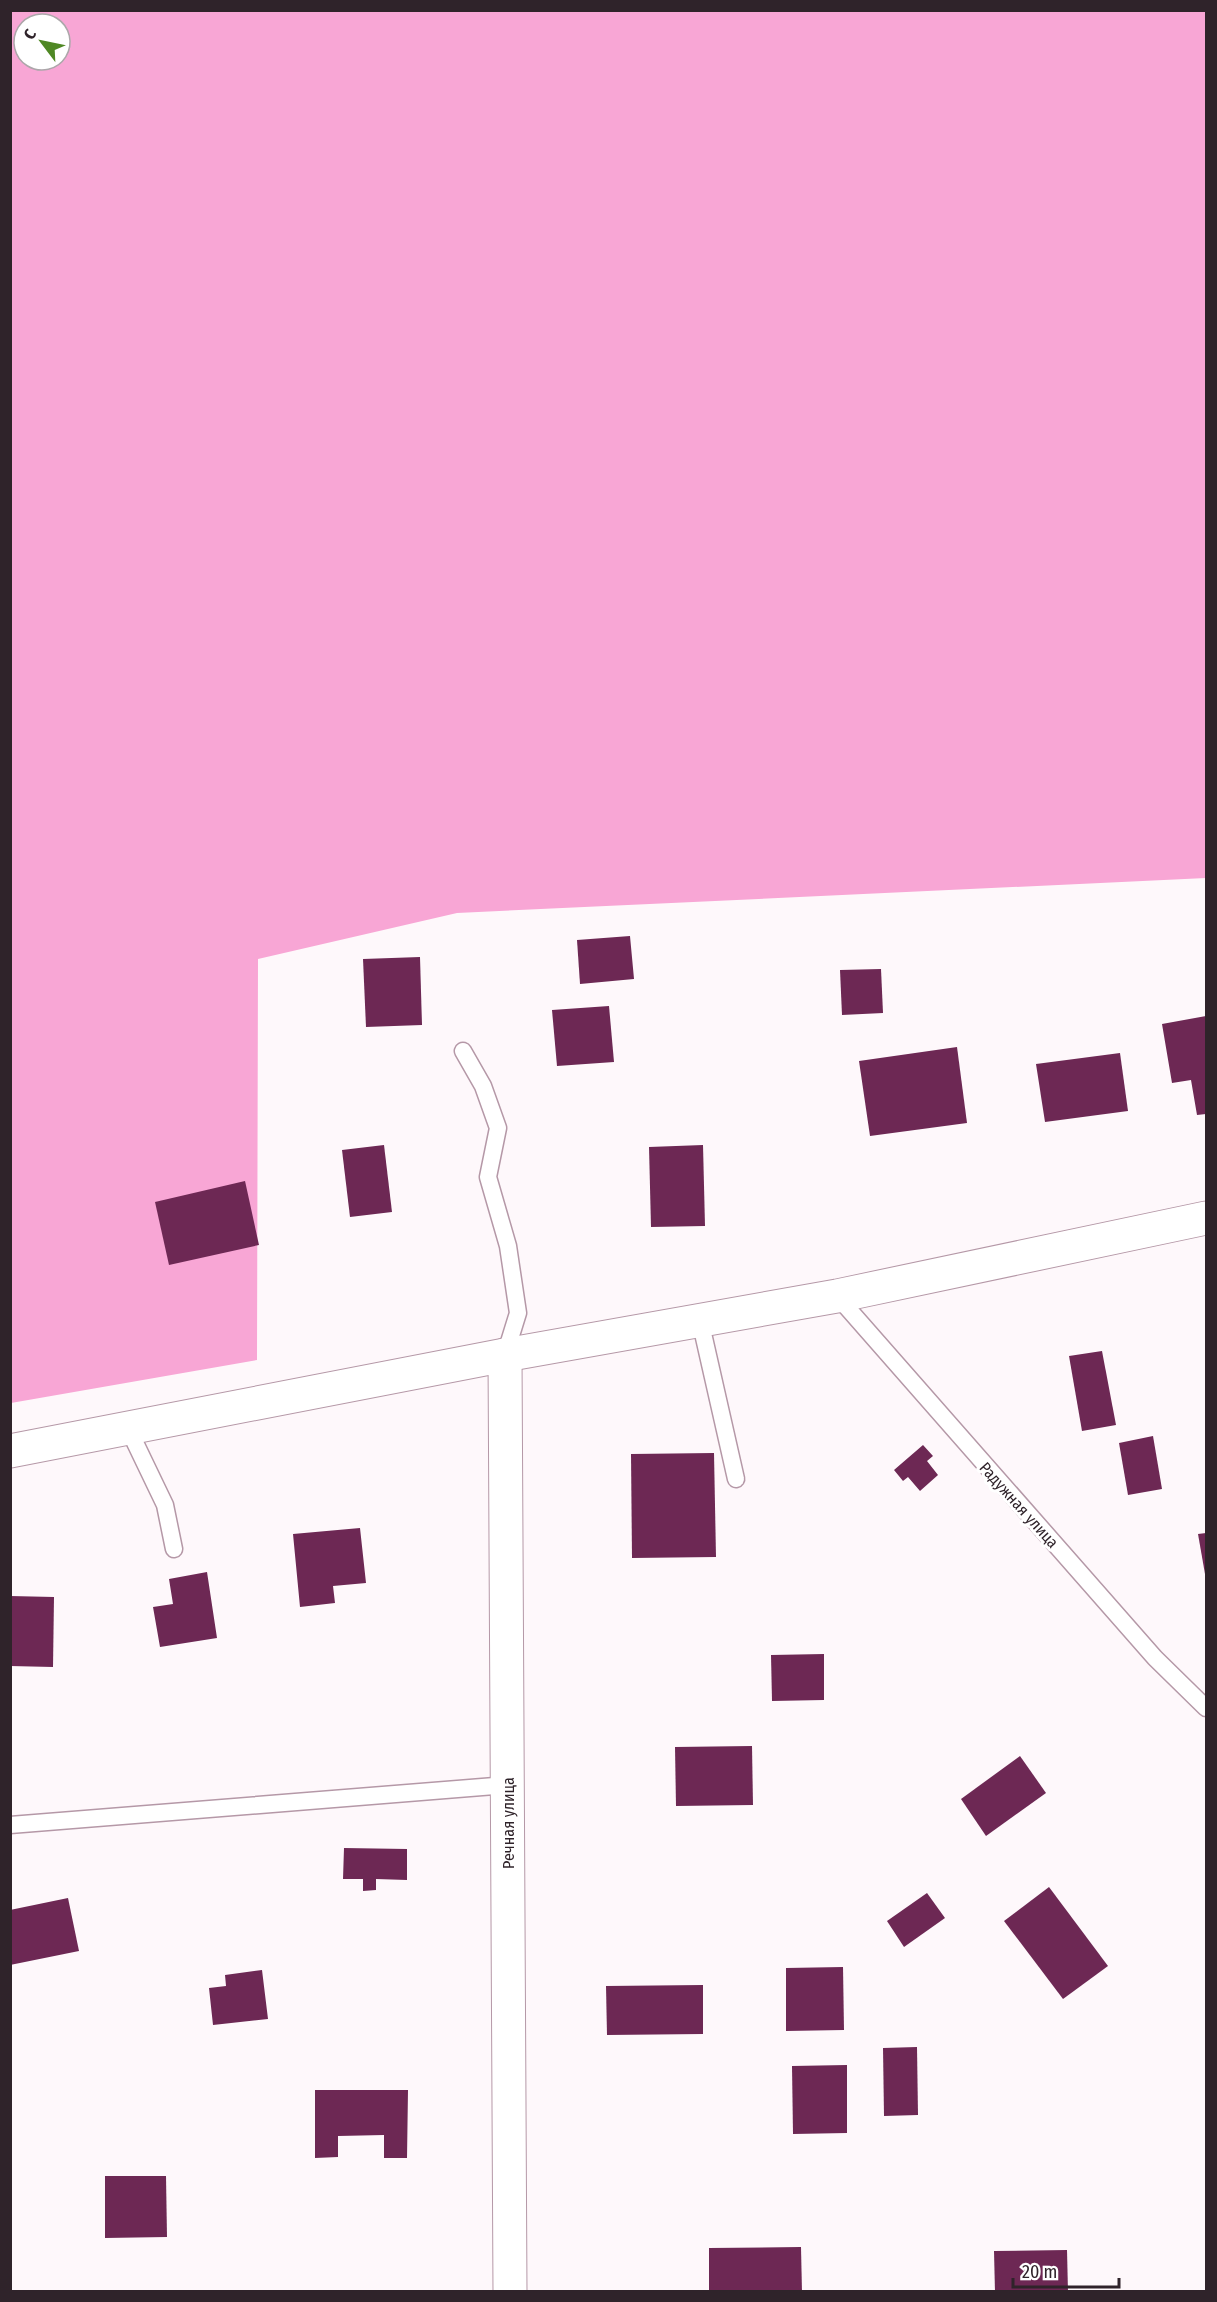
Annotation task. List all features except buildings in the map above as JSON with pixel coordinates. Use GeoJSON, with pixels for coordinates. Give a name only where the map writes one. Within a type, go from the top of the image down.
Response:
{"type":"FeatureCollection","features":[{"type":"Feature","properties":{"kind":"street"},"geometry":{"type":"LineString","coordinates":[[10,1451],[505,1355],[837,1296],[1206,1218]]}},
{"type":"Feature","properties":{"kind":"street","name":"Речная улица"},"geometry":{"type":"LineString","coordinates":[[505,1355],[510,2292]]}},
{"type":"Feature","properties":{"kind":"lane"},"geometry":{"type":"LineString","coordinates":[[463,1052],[483,1086],[498,1128],[488,1177],[508,1246],[518,1313],[505,1355]]}},
{"type":"Feature","properties":{"kind":"lane","name":"Радужная улица"},"geometry":{"type":"LineString","coordinates":[[837,1296],[1148,1649],[1199,1690],[1206,1708]]}},
{"type":"Feature","properties":{"kind":"lane"},"geometry":{"type":"LineString","coordinates":[[700,1320],[736,1479]]}},
{"type":"Feature","properties":{"kind":"lane"},"geometry":{"type":"LineString","coordinates":[[128,1428],[165,1505],[174,1549]]}},
{"type":"Feature","properties":{"kind":"lane"},"geometry":{"type":"LineString","coordinates":[[10,1826],[507,1785]]}},
{"type":"Feature","properties":{"kind":"shaded area"},"geometry":{"type":"Polygon","coordinates":[[[11,11],[1206,11],[1206,878],[457,913],[258,959],[257,1360],[11,1403],[11,11]]]}}]}
